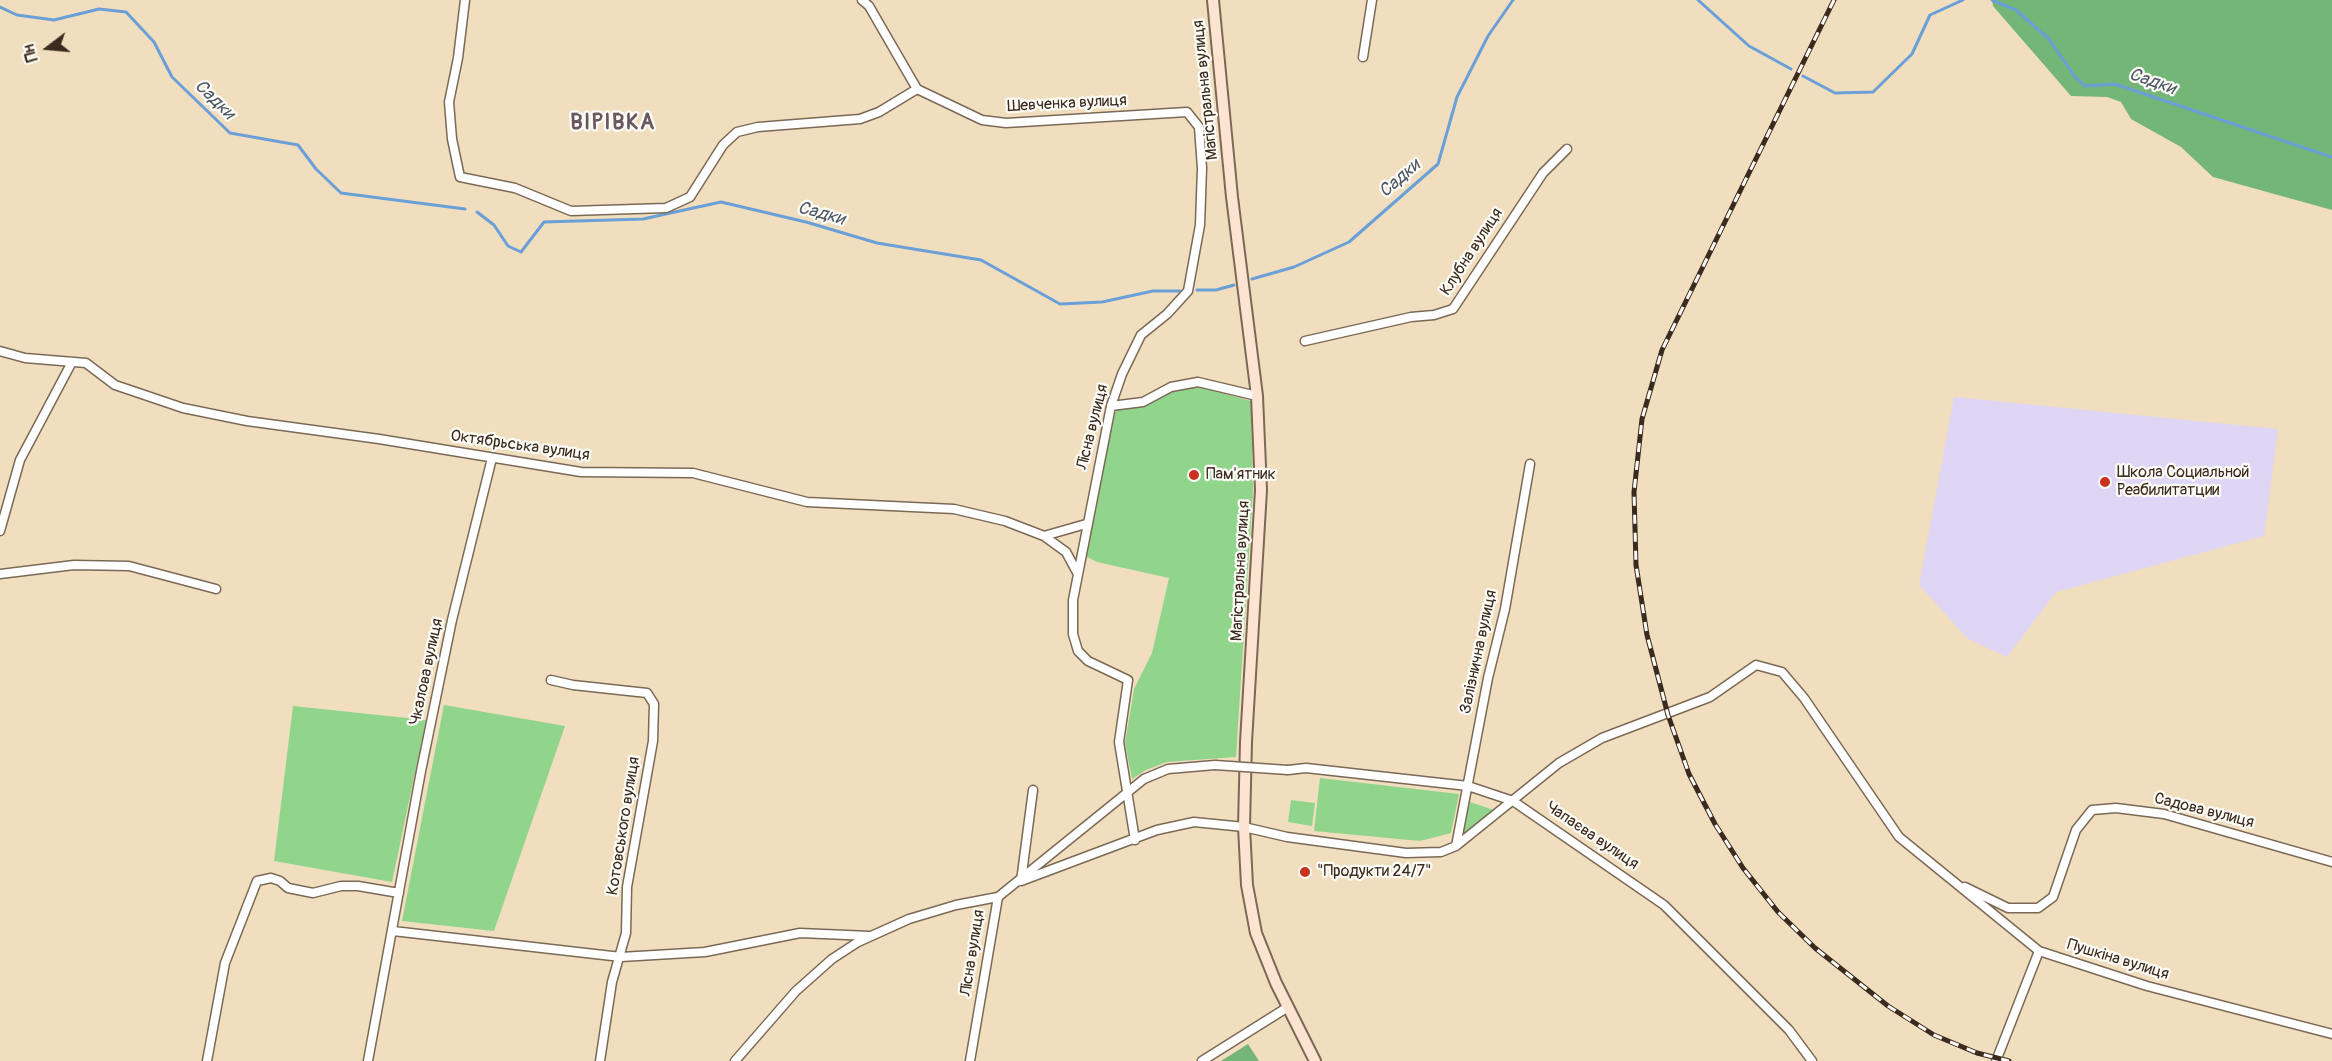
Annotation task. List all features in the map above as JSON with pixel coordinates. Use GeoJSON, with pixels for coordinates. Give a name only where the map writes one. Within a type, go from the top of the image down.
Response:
{"type":"FeatureCollection","features":[{"type":"Feature","properties":{"kind":"main road","name":"Магістральна вулиця"},"geometry":{"type":"LineString","coordinates":[[1213,0],[1232,197],[1257,396],[1261,490],[1244,827],[1247,885],[1256,933],[1276,983],[1315,1061]]}},
{"type":"Feature","properties":{"kind":"street"},"geometry":{"type":"LineString","coordinates":[[465,0],[458,58],[449,102],[452,139],[460,177],[515,188],[571,211],[666,208],[690,197],[723,145],[737,132],[758,127],[860,119],[879,112],[917,89],[869,6],[862,0]]}},
{"type":"Feature","properties":{"kind":"street"},"geometry":{"type":"LineString","coordinates":[[1363,57],[1371,0]]}},
{"type":"Feature","properties":{"kind":"street","name":"Шевченка вулиця"},"geometry":{"type":"LineString","coordinates":[[917,89],[972,116],[1006,123],[1187,112]]}},
{"type":"Feature","properties":{"kind":"street","name":"Лісна вулиця"},"geometry":{"type":"LineString","coordinates":[[1126,793],[1119,742],[1128,680],[1088,661],[1078,651],[1073,634],[1073,600],[1086,524],[1111,406],[1122,374],[1142,335],[1167,315],[1188,291],[1200,225],[1202,168],[1199,127],[1187,112]]}},
{"type":"Feature","properties":{"kind":"street","name":"Клубна вулиця"},"geometry":{"type":"LineString","coordinates":[[1305,341],[1411,317],[1434,315],[1453,309],[1538,181],[1567,149]]}},
{"type":"Feature","properties":{"kind":"street","name":"Октябрьська вулиця"},"geometry":{"type":"LineString","coordinates":[[0,351],[25,358],[86,363],[115,384],[183,408],[581,472],[693,473],[807,502],[954,509],[1005,521],[1044,536],[1066,552],[1078,575]]}},
{"type":"Feature","properties":{"kind":"street"},"geometry":{"type":"LineString","coordinates":[[0,531],[20,460],[72,362]]}},
{"type":"Feature","properties":{"kind":"street"},"geometry":{"type":"LineString","coordinates":[[1111,406],[1143,402],[1171,387],[1198,382],[1257,396]]}},
{"type":"Feature","properties":{"kind":"street","name":"Чкалова вулиця"},"geometry":{"type":"LineString","coordinates":[[368,1061],[452,620],[492,458]]}},
{"type":"Feature","properties":{"kind":"street","name":"Залізнична вулиця"},"geometry":{"type":"LineString","coordinates":[[1456,846],[1488,678],[1505,609],[1530,464]]}},
{"type":"Feature","properties":{"kind":"street"},"geometry":{"type":"LineString","coordinates":[[1044,536],[1086,524]]}},
{"type":"Feature","properties":{"kind":"street"},"geometry":{"type":"LineString","coordinates":[[0,574],[74,565],[129,566],[216,589]]}},
{"type":"Feature","properties":{"kind":"street","name":"Пушкіна вулиця"},"geometry":{"type":"LineString","coordinates":[[1456,846],[1559,763],[1602,738],[1710,697],[1756,665],[1782,672],[1804,698],[1899,837],[2039,951],[2147,986],[2332,1034]]}},
{"type":"Feature","properties":{"kind":"street","name":"Котовського вулиця"},"geometry":{"type":"LineString","coordinates":[[550,680],[573,686],[647,693],[654,704],[653,741],[627,887],[626,933],[612,982],[600,1061]]}},
{"type":"Feature","properties":{"kind":"street","name":"Чапаєва вулиця"},"geometry":{"type":"LineString","coordinates":[[1021,881],[1144,779],[1168,769],[1215,765],[1288,770],[1306,768],[1468,786],[1513,801],[1664,905],[1789,1030],[1812,1061]]}},
{"type":"Feature","properties":{"kind":"street"},"geometry":{"type":"LineString","coordinates":[[1033,790],[1021,881],[1157,830],[1194,822],[1244,827],[1287,837],[1406,853],[1442,852],[1456,846]]}},
{"type":"Feature","properties":{"kind":"street"},"geometry":{"type":"LineString","coordinates":[[1126,793],[1135,840]]}},
{"type":"Feature","properties":{"kind":"street","name":"Садова вулиця"},"geometry":{"type":"LineString","coordinates":[[1952,881],[2008,908],[2038,908],[2053,897],[2076,830],[2092,810],[2116,808],[2164,814],[2332,862]]}},
{"type":"Feature","properties":{"kind":"street"},"geometry":{"type":"LineString","coordinates":[[207,1061],[225,963],[257,881],[271,878],[280,881],[288,888],[313,893],[341,886],[358,886],[399,893]]}},
{"type":"Feature","properties":{"kind":"street","name":"Лісна вулиця"},"geometry":{"type":"LineString","coordinates":[[970,1061],[998,897],[1021,881]]}},
{"type":"Feature","properties":{"kind":"street"},"geometry":{"type":"LineString","coordinates":[[735,1061],[796,991],[832,959],[870,936],[909,919],[956,905],[998,897]]}},
{"type":"Feature","properties":{"kind":"street"},"geometry":{"type":"LineString","coordinates":[[393,931],[621,957],[705,952],[800,933],[870,936]]}},
{"type":"Feature","properties":{"kind":"street"},"geometry":{"type":"LineString","coordinates":[[1996,1061],[2039,951]]}},
{"type":"Feature","properties":{"kind":"street"},"geometry":{"type":"LineString","coordinates":[[1202,1061],[1288,1007]]}},
{"type":"Feature","properties":{"kind":"shaded area","name":"Школа Социальной Реабилитатции"},"geometry":{"type":"Polygon","coordinates":[[[1954,397],[2278,429],[2264,536],[2056,592],[2007,657],[1968,639],[1919,585],[1954,397]]]}},
{"type":"Feature","properties":{"kind":"green space"},"geometry":{"type":"Polygon","coordinates":[[[1992,0],[2332,0],[2332,210],[2213,177],[2181,147],[2131,119],[2121,102],[2107,97],[2071,96],[1993,6],[1992,0]]]}},
{"type":"Feature","properties":{"kind":"green space"},"geometry":{"type":"Polygon","coordinates":[[[1196,386],[1251,401],[1253,491],[1236,757],[1167,762],[1146,770],[1132,779],[1125,743],[1134,689],[1152,653],[1169,578],[1097,562],[1085,556],[1114,414],[1118,408],[1144,407],[1172,392],[1196,386]]]}},
{"type":"Feature","properties":{"kind":"green space"},"geometry":{"type":"Polygon","coordinates":[[[444,705],[565,726],[494,931],[402,921],[444,705]]]}},
{"type":"Feature","properties":{"kind":"green space"},"geometry":{"type":"Polygon","coordinates":[[[293,706],[426,720],[392,882],[274,861],[293,706]]]}},
{"type":"Feature","properties":{"kind":"green space"},"geometry":{"type":"Polygon","coordinates":[[[1320,778],[1459,794],[1451,833],[1420,841],[1314,831],[1320,778]]]}},
{"type":"Feature","properties":{"kind":"green space"},"geometry":{"type":"Polygon","coordinates":[[[1291,800],[1315,803],[1312,826],[1288,822],[1291,800]]]}},
{"type":"Feature","properties":{"kind":"green space"},"geometry":{"type":"Polygon","coordinates":[[[1470,802],[1497,811],[1462,836],[1470,802]]]}},
{"type":"Feature","properties":{"kind":"green space"},"geometry":{"type":"Polygon","coordinates":[[[1248,1044],[1259,1061],[1221,1061],[1248,1044]]]}},
{"type":"Feature","properties":{"kind":"waterway","name":"Садки"},"geometry":{"type":"LineString","coordinates":[[1252,279],[1294,267],[1349,242],[1438,164],[1457,97],[1488,36],[1513,0]]}},
{"type":"Feature","properties":{"kind":"waterway","name":"Садки"},"geometry":{"type":"LineString","coordinates":[[1698,0],[1749,46],[1791,69]]}},
{"type":"Feature","properties":{"kind":"waterway","name":"Садки"},"geometry":{"type":"LineString","coordinates":[[1803,76],[1835,93],[1873,92],[1912,54],[1930,15],[1963,0]]}},
{"type":"Feature","properties":{"kind":"waterway","name":"Садки"},"geometry":{"type":"LineString","coordinates":[[1992,0],[2016,10],[2049,39],[2075,77],[2085,86],[2115,84],[2332,157]]}},
{"type":"Feature","properties":{"kind":"waterway","name":"Садки"},"geometry":{"type":"LineString","coordinates":[[0,7],[17,15],[54,20],[99,9],[126,12],[154,42],[172,77],[230,133],[298,145],[316,169],[341,193],[465,209]]}},
{"type":"Feature","properties":{"kind":"waterway","name":"Садки"},"geometry":{"type":"LineString","coordinates":[[477,212],[494,225],[508,246],[521,252],[544,222],[643,219],[721,202],[806,222],[877,243],[981,260],[1060,304],[1102,302],[1153,291],[1180,291]]}},
{"type":"Feature","properties":{"kind":"waterway","name":"Садки"},"geometry":{"type":"LineString","coordinates":[[1197,290],[1216,290],[1234,285]]}},
{"type":"Feature","properties":{"kind":"railway"},"geometry":{"type":"LineString","coordinates":[[1834,0],[1662,350],[1642,419],[1634,492],[1636,565],[1647,635],[1668,715],[1689,774],[1715,824],[1743,868],[1778,912],[1815,948],[1888,1006],[1934,1035],[1977,1053],[2009,1061]]}},
{"type":"Feature","properties":{"kind":"place","name":"Пам'ятник"},"geometry":{"type":"Point","coordinates":[1194,475]}},
{"type":"Feature","properties":{"kind":"place","name":"Школа Социальной Реабилитатции"},"geometry":{"type":"Point","coordinates":[2105,482]}},
{"type":"Feature","properties":{"kind":"place","name":"\"Продукти 24/7\""},"geometry":{"type":"Point","coordinates":[1305,872]}},
{"type":"Feature","properties":{"kind":"district","name":"ВІРІВКА"},"geometry":{"type":"Point","coordinates":[613,123]}}]}
